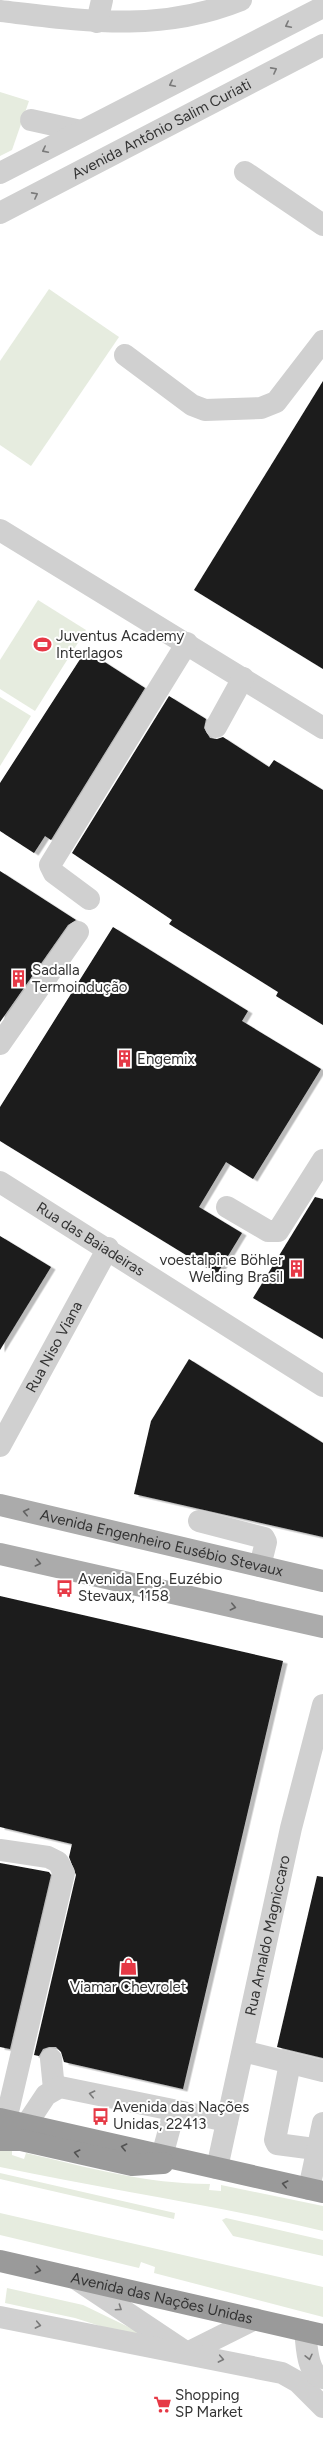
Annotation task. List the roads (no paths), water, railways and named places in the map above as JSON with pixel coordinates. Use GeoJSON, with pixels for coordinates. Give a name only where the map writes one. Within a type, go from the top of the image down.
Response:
{"type":"FeatureCollection","features":[{"type":"Feature","properties":{"kind":"highway"},"geometry":{"type":"LineString","coordinates":[[8,2126],[162,2156],[316,2191]]}},
{"type":"Feature","properties":{"kind":"highway"},"geometry":{"type":"LineString","coordinates":[[8,2126],[21,2140],[132,2165],[184,2161]]}},
{"type":"Feature","properties":{"kind":"highway","name":"Avenida das Nações Unidas"},"geometry":{"type":"LineString","coordinates":[[0,2261],[314,2333]]}},
{"type":"Feature","properties":{"kind":"main road","name":"Avenida Engenheiro Eusébio Stevaux"},"geometry":{"type":"LineString","coordinates":[[0,1506],[323,1581]]}},
{"type":"Feature","properties":{"kind":"main road"},"geometry":{"type":"LineString","coordinates":[[0,1554],[323,1628]]}},
{"type":"Feature","properties":{"kind":"street"},"geometry":{"type":"LineString","coordinates":[[97,22],[102,0]]}},
{"type":"Feature","properties":{"kind":"street"},"geometry":{"type":"LineString","coordinates":[[0,11],[97,22],[155,22],[232,2]]}},
{"type":"Feature","properties":{"kind":"street"},"geometry":{"type":"LineString","coordinates":[[0,173],[323,7]]}},
{"type":"Feature","properties":{"kind":"street","name":"Avenida Antônio Salim Curiati"},"geometry":{"type":"LineString","coordinates":[[0,213],[323,45]]}},
{"type":"Feature","properties":{"kind":"street"},"geometry":{"type":"LineString","coordinates":[[31,120],[81,132]]}},
{"type":"Feature","properties":{"kind":"street"},"geometry":{"type":"LineString","coordinates":[[245,172],[323,225]]}},
{"type":"Feature","properties":{"kind":"street"},"geometry":{"type":"LineString","coordinates":[[125,355],[192,405],[205,410],[261,408],[276,402],[323,341]]}},
{"type":"Feature","properties":{"kind":"street"},"geometry":{"type":"LineString","coordinates":[[0,530],[187,643],[323,728]]}},
{"type":"Feature","properties":{"kind":"street"},"geometry":{"type":"LineString","coordinates":[[89,898],[54,873],[50,864],[187,643]]}},
{"type":"Feature","properties":{"kind":"street"},"geometry":{"type":"LineString","coordinates":[[216,727],[243,678]]}},
{"type":"Feature","properties":{"kind":"street"},"geometry":{"type":"LineString","coordinates":[[0,1044],[78,932]]}},
{"type":"Feature","properties":{"kind":"street"},"geometry":{"type":"LineString","coordinates":[[226,1207],[268,1232],[278,1232],[323,1160]]}},
{"type":"Feature","properties":{"kind":"street","name":"Rua das Baiadeiras"},"geometry":{"type":"LineString","coordinates":[[0,1182],[108,1248],[323,1386]]}},
{"type":"Feature","properties":{"kind":"street","name":"Rua Niso Viana"},"geometry":{"type":"LineString","coordinates":[[0,1446],[108,1248]]}},
{"type":"Feature","properties":{"kind":"street"},"geometry":{"type":"LineString","coordinates":[[199,1521],[264,1538],[266,1542],[260,1566]]}},
{"type":"Feature","properties":{"kind":"street","name":"Rua Arnaldo Magniccaro"},"geometry":{"type":"LineString","coordinates":[[217,2168],[292,1828],[317,1750],[323,1705]]}},
{"type":"Feature","properties":{"kind":"street"},"geometry":{"type":"LineString","coordinates":[[0,1850],[48,1857],[58,1862],[64,1873],[8,2126]]}},
{"type":"Feature","properties":{"kind":"street"},"geometry":{"type":"LineString","coordinates":[[243,2051],[323,2071]]}},
{"type":"Feature","properties":{"kind":"street"},"geometry":{"type":"LineString","coordinates":[[51,2059],[54,2089]]}},
{"type":"Feature","properties":{"kind":"street"},"geometry":{"type":"LineString","coordinates":[[290,2063],[275,2140],[277,2144],[320,2150]]}},
{"type":"Feature","properties":{"kind":"street"},"geometry":{"type":"LineString","coordinates":[[8,2126],[46,2095],[54,2089],[60,2087],[174,2112],[227,2121]]}},
{"type":"Feature","properties":{"kind":"street"},"geometry":{"type":"LineString","coordinates":[[162,2156],[174,2112]]}},
{"type":"Feature","properties":{"kind":"street"},"geometry":{"type":"LineString","coordinates":[[316,2191],[323,2123]]}},
{"type":"Feature","properties":{"kind":"street"},"geometry":{"type":"LineString","coordinates":[[75,2278],[187,2353]]}},
{"type":"Feature","properties":{"kind":"street"},"geometry":{"type":"LineString","coordinates":[[0,2317],[282,2373],[298,2382],[323,2407]]}},
{"type":"Feature","properties":{"kind":"street"},"geometry":{"type":"LineString","coordinates":[[187,2353],[255,2319]]}},
{"type":"Feature","properties":{"kind":"street"},"geometry":{"type":"LineString","coordinates":[[314,2333],[313,2369],[317,2375],[323,2378]]}},
{"type":"Feature","properties":{"kind":"place","name":"Juventus Academy Interlagos"},"geometry":{"type":"Point","coordinates":[43,645]}},
{"type":"Feature","properties":{"kind":"place","name":"Sadalla Termoindução"},"geometry":{"type":"Point","coordinates":[19,979]}},
{"type":"Feature","properties":{"kind":"place","name":"Engemix"},"geometry":{"type":"Point","coordinates":[124,1059]}},
{"type":"Feature","properties":{"kind":"place","name":"voestalpine Böhler Welding Brasil"},"geometry":{"type":"Point","coordinates":[296,1269]}},
{"type":"Feature","properties":{"kind":"place","name":"Avenida Eng. Euzébio Stevaux, 1158"},"geometry":{"type":"Point","coordinates":[65,1588]}},
{"type":"Feature","properties":{"kind":"place","name":"Viamar Chevrolet"},"geometry":{"type":"Point","coordinates":[128,1966]}},
{"type":"Feature","properties":{"kind":"place","name":"Avenida das Nações Unidas, 22413"},"geometry":{"type":"Point","coordinates":[100,2116]}},
{"type":"Feature","properties":{"kind":"place","name":"Shopping SP Market"},"geometry":{"type":"Point","coordinates":[162,2404]}}]}
